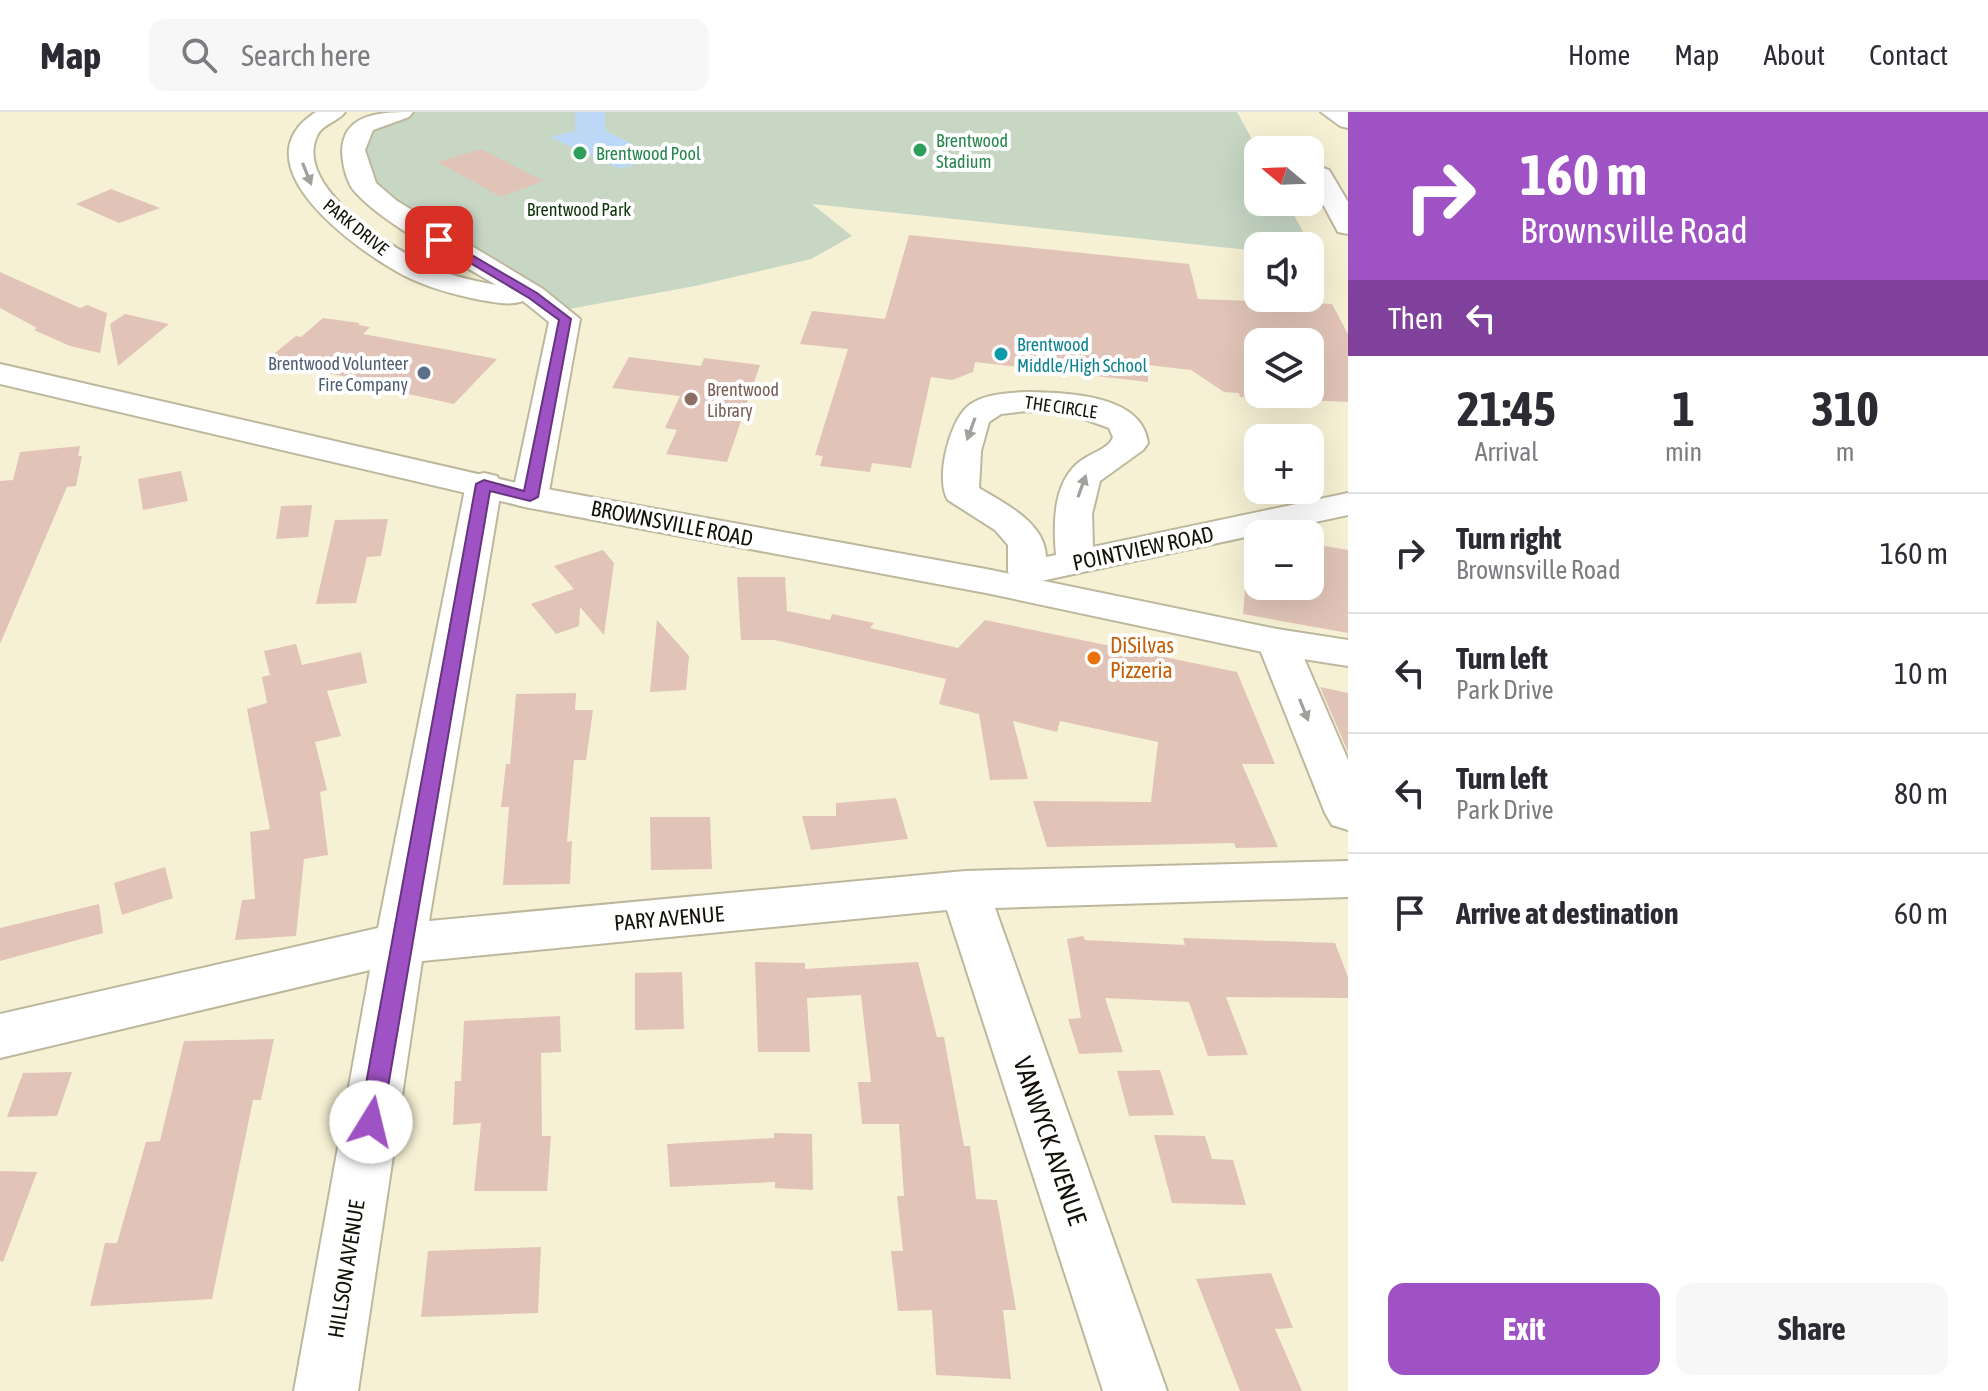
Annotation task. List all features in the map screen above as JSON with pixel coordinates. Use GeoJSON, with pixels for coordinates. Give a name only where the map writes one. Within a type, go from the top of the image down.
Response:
{"type":"FeatureCollection","features":[{"type":"Feature","properties":{"kind":"street","name":"PARK DRIVE"},"geometry":{"type":"LineString","coordinates":[[333,112],[310,127],[301,145],[302,166],[306,180],[345,222],[416,271],[437,279],[538,299]]}},
{"type":"Feature","properties":{"kind":"street","name":"PARK DRIVE"},"geometry":{"type":"LineString","coordinates":[[412,116],[365,125],[357,134],[353,150],[364,186],[388,207],[538,299],[565,319],[530,497]]}},
{"type":"Feature","properties":{"kind":"street"},"geometry":{"type":"LineString","coordinates":[[1324,182],[1348,226]]}},
{"type":"Feature","properties":{"kind":"street","name":"BROWNSVILLE ROAD"},"geometry":{"type":"LineString","coordinates":[[0,374],[530,497],[986,581],[1277,642],[1348,653]]}},
{"type":"Feature","properties":{"kind":"street","name":"THE CIRCLE"},"geometry":{"type":"LineString","coordinates":[[1027,572],[1027,543],[1008,522],[961,492],[967,441],[975,416],[989,404],[1016,401],[1051,403],[1108,414],[1123,422],[1131,435],[1131,443],[1123,451],[1088,471],[1080,483],[1074,521],[1076,562]]}},
{"type":"Feature","properties":{"kind":"street","name":"HILLSON AVENUE"},"geometry":{"type":"LineString","coordinates":[[326,1391],[400,943],[484,484]]}},
{"type":"Feature","properties":{"kind":"street","name":"POINTVIEW ROAD"},"geometry":{"type":"LineString","coordinates":[[986,581],[1348,504]]}},
{"type":"Feature","properties":{"kind":"street"},"geometry":{"type":"LineString","coordinates":[[1277,642],[1348,813]]}},
{"type":"Feature","properties":{"kind":"street","name":"PARY AVENUE"},"geometry":{"type":"LineString","coordinates":[[0,1036],[400,943],[965,890],[1348,879]]}},
{"type":"Feature","properties":{"kind":"street","name":"VANWYCK AVENUE"},"geometry":{"type":"LineString","coordinates":[[965,890],[1135,1391]]}},
{"type":"Feature","properties":{"kind":"green space","name":"Brentwood Park"},"geometry":{"type":"Polygon","coordinates":[[[400,112],[1237,112],[1250,136],[1244,136],[1244,216],[1294,216],[1303,232],[1244,232],[1244,250],[812,204],[852,236],[811,259],[695,286],[558,311],[364,186],[365,125],[400,112]]]}},
{"type":"Feature","properties":{"kind":"water","name":"Brentwood Pool"},"geometry":{"type":"Polygon","coordinates":[[[575,112],[605,112],[605,130],[657,157],[620,169],[550,137],[575,131],[575,112]]]}},
{"type":"Feature","properties":{"kind":"building"},"geometry":{"type":"Polygon","coordinates":[[[481,149],[543,181],[501,197],[437,162],[481,149]]]}},
{"type":"Feature","properties":{"kind":"building"},"geometry":{"type":"Polygon","coordinates":[[[111,189],[160,208],[119,223],[76,204],[111,189]]]}},
{"type":"Feature","properties":{"kind":"building","name":"Brentwood Middle/High School"},"geometry":{"type":"Polygon","coordinates":[[[909,235],[1189,264],[1198,299],[1244,301],[1244,312],[1324,312],[1324,304],[1332,304],[1348,334],[1348,402],[1324,401],[1324,328],[1244,328],[1244,397],[1240,397],[1239,393],[1224,392],[1191,370],[1148,365],[1148,382],[975,362],[973,372],[952,380],[931,377],[911,468],[872,463],[870,472],[820,466],[823,456],[815,455],[848,349],[800,344],[812,311],[885,319],[909,235]]]}},
{"type":"Feature","properties":{"kind":"building"},"geometry":{"type":"Polygon","coordinates":[[[0,272],[80,308],[87,305],[107,313],[100,353],[70,346],[34,330],[37,328],[0,308],[0,272]]]}},
{"type":"Feature","properties":{"kind":"building"},"geometry":{"type":"Polygon","coordinates":[[[125,314],[169,324],[118,366],[110,324],[125,314]]]}},
{"type":"Feature","properties":{"kind":"building"},"geometry":{"type":"Polygon","coordinates":[[[323,318],[370,327],[363,334],[497,359],[454,404],[354,382],[358,379],[265,361],[323,318]]]}},
{"type":"Feature","properties":{"kind":"building","name":"Brentwood Library"},"geometry":{"type":"Polygon","coordinates":[[[629,357],[701,366],[704,358],[760,365],[727,462],[666,454],[677,430],[665,428],[680,396],[612,388],[629,357]]]}},
{"type":"Feature","properties":{"kind":"building"},"geometry":{"type":"Polygon","coordinates":[[[80,446],[78,456],[82,456],[76,486],[67,487],[0,644],[0,481],[13,480],[20,452],[80,446]]]}},
{"type":"Feature","properties":{"kind":"building"},"geometry":{"type":"Polygon","coordinates":[[[181,471],[188,501],[143,510],[138,479],[181,471]]]}},
{"type":"Feature","properties":{"kind":"building"},"geometry":{"type":"Polygon","coordinates":[[[312,505],[308,537],[276,539],[281,506],[312,505]]]}},
{"type":"Feature","properties":{"kind":"building"},"geometry":{"type":"Polygon","coordinates":[[[388,519],[381,556],[367,557],[356,603],[316,604],[335,520],[388,519]]]}},
{"type":"Feature","properties":{"kind":"building"},"geometry":{"type":"Polygon","coordinates":[[[1324,546],[1348,550],[1348,633],[1243,614],[1244,600],[1324,600],[1324,546]]]}},
{"type":"Feature","properties":{"kind":"building"},"geometry":{"type":"Polygon","coordinates":[[[603,550],[614,563],[604,635],[580,607],[579,626],[556,634],[531,604],[574,589],[554,566],[603,550]]]}},
{"type":"Feature","properties":{"kind":"building"},"geometry":{"type":"Polygon","coordinates":[[[737,577],[785,577],[787,611],[830,620],[832,614],[874,623],[870,628],[958,648],[985,620],[1237,672],[1275,764],[1242,764],[1278,847],[1236,848],[1234,843],[1047,847],[1033,801],[1151,802],[1158,742],[1060,721],[1057,732],[1013,721],[1028,779],[990,780],[979,714],[939,704],[946,679],[775,640],[741,640],[737,577]]]}},
{"type":"Feature","properties":{"kind":"building"},"geometry":{"type":"Polygon","coordinates":[[[657,620],[689,656],[686,690],[650,692],[657,620]]]}},
{"type":"Feature","properties":{"kind":"building"},"geometry":{"type":"Polygon","coordinates":[[[296,644],[302,665],[361,652],[367,683],[327,691],[341,736],[315,742],[327,790],[320,792],[328,855],[304,859],[296,936],[235,940],[242,900],[255,899],[250,832],[270,829],[247,709],[267,703],[262,677],[270,675],[264,651],[296,644]]]}},
{"type":"Feature","properties":{"kind":"building"},"geometry":{"type":"Polygon","coordinates":[[[1320,687],[1348,693],[1348,752],[1320,687]]]}},
{"type":"Feature","properties":{"kind":"building"},"geometry":{"type":"Polygon","coordinates":[[[576,693],[575,710],[593,710],[586,760],[574,760],[567,842],[572,841],[570,884],[503,885],[509,807],[501,807],[506,764],[510,764],[516,694],[576,693]]]}},
{"type":"Feature","properties":{"kind":"building"},"geometry":{"type":"Polygon","coordinates":[[[896,798],[908,839],[811,850],[802,816],[836,816],[836,803],[896,798]]]}},
{"type":"Feature","properties":{"kind":"building"},"geometry":{"type":"Polygon","coordinates":[[[650,817],[710,817],[712,869],[651,870],[650,817]]]}},
{"type":"Feature","properties":{"kind":"building"},"geometry":{"type":"Polygon","coordinates":[[[165,867],[173,898],[122,915],[114,883],[165,867]]]}},
{"type":"Feature","properties":{"kind":"building"},"geometry":{"type":"Polygon","coordinates":[[[99,904],[103,933],[0,961],[0,928],[99,904]]]}},
{"type":"Feature","properties":{"kind":"building"},"geometry":{"type":"Polygon","coordinates":[[[1083,936],[1085,940],[1185,945],[1183,938],[1335,943],[1348,977],[1348,998],[1226,997],[1248,1055],[1208,1056],[1189,1002],[1105,998],[1123,1052],[1079,1054],[1068,1019],[1081,1018],[1067,939],[1083,936]]]}},
{"type":"Feature","properties":{"kind":"building"},"geometry":{"type":"Polygon","coordinates":[[[755,962],[805,963],[805,969],[918,962],[937,1037],[944,1037],[964,1146],[970,1146],[976,1199],[997,1200],[1016,1310],[1003,1310],[1011,1379],[936,1375],[932,1310],[898,1311],[891,1251],[903,1251],[897,1196],[904,1196],[899,1124],[862,1124],[858,1082],[871,1082],[861,995],[807,998],[810,1052],[758,1052],[755,962]]]}},
{"type":"Feature","properties":{"kind":"building"},"geometry":{"type":"Polygon","coordinates":[[[682,972],[684,1029],[635,1030],[635,973],[682,972]]]}},
{"type":"Feature","properties":{"kind":"building"},"geometry":{"type":"Polygon","coordinates":[[[560,1016],[561,1052],[541,1053],[542,1136],[551,1136],[547,1191],[474,1191],[481,1123],[453,1125],[455,1081],[461,1081],[464,1021],[560,1016]]]}},
{"type":"Feature","properties":{"kind":"building"},"geometry":{"type":"Polygon","coordinates":[[[274,1039],[261,1100],[253,1100],[212,1299],[90,1306],[105,1243],[117,1243],[146,1142],[160,1141],[184,1041],[274,1039]]]}},
{"type":"Feature","properties":{"kind":"building"},"geometry":{"type":"Polygon","coordinates":[[[1160,1070],[1174,1115],[1129,1116],[1117,1071],[1160,1070]]]}},
{"type":"Feature","properties":{"kind":"building"},"geometry":{"type":"Polygon","coordinates":[[[72,1072],[57,1116],[7,1117],[23,1073],[72,1072]]]}},
{"type":"Feature","properties":{"kind":"building"},"geometry":{"type":"Polygon","coordinates":[[[774,1133],[812,1134],[813,1190],[775,1188],[775,1182],[670,1187],[667,1144],[774,1138],[774,1133]]]}},
{"type":"Feature","properties":{"kind":"building"},"geometry":{"type":"Polygon","coordinates":[[[1154,1135],[1205,1136],[1212,1159],[1233,1160],[1246,1205],[1172,1203],[1154,1135]]]}},
{"type":"Feature","properties":{"kind":"building"},"geometry":{"type":"Polygon","coordinates":[[[0,1171],[37,1172],[3,1262],[0,1261],[0,1171]]]}},
{"type":"Feature","properties":{"kind":"building"},"geometry":{"type":"Polygon","coordinates":[[[541,1247],[538,1313],[421,1317],[428,1251],[541,1247]]]}},
{"type":"Feature","properties":{"kind":"building"},"geometry":{"type":"Polygon","coordinates":[[[1271,1273],[1293,1328],[1275,1329],[1302,1391],[1240,1391],[1196,1279],[1271,1273]]]}},
{"type":"Feature","properties":{"kind":"place","name":"Brentwood Stadium"},"geometry":{"type":"Point","coordinates":[920,150]}},
{"type":"Feature","properties":{"kind":"place","name":"Brentwood Pool"},"geometry":{"type":"Point","coordinates":[580,153]}},
{"type":"Feature","properties":{"kind":"place","name":"Brentwood Middle/High School"},"geometry":{"type":"Point","coordinates":[1001,354]}},
{"type":"Feature","properties":{"kind":"place","name":"Brentwood Volunteer Fire Company"},"geometry":{"type":"Point","coordinates":[424,373]}},
{"type":"Feature","properties":{"kind":"place","name":"Brentwood Library"},"geometry":{"type":"Point","coordinates":[691,399]}},
{"type":"Feature","properties":{"kind":"place","name":"DiSilvas Pizzeria"},"geometry":{"type":"Point","coordinates":[1094,658]}},
{"type":"Feature","properties":{"kind":"route"},"geometry":{"type":"LineString","coordinates":[[371,1122],[400,943],[484,484],[530,497],[541,454],[565,319],[533,295],[439,240]]}}]}
